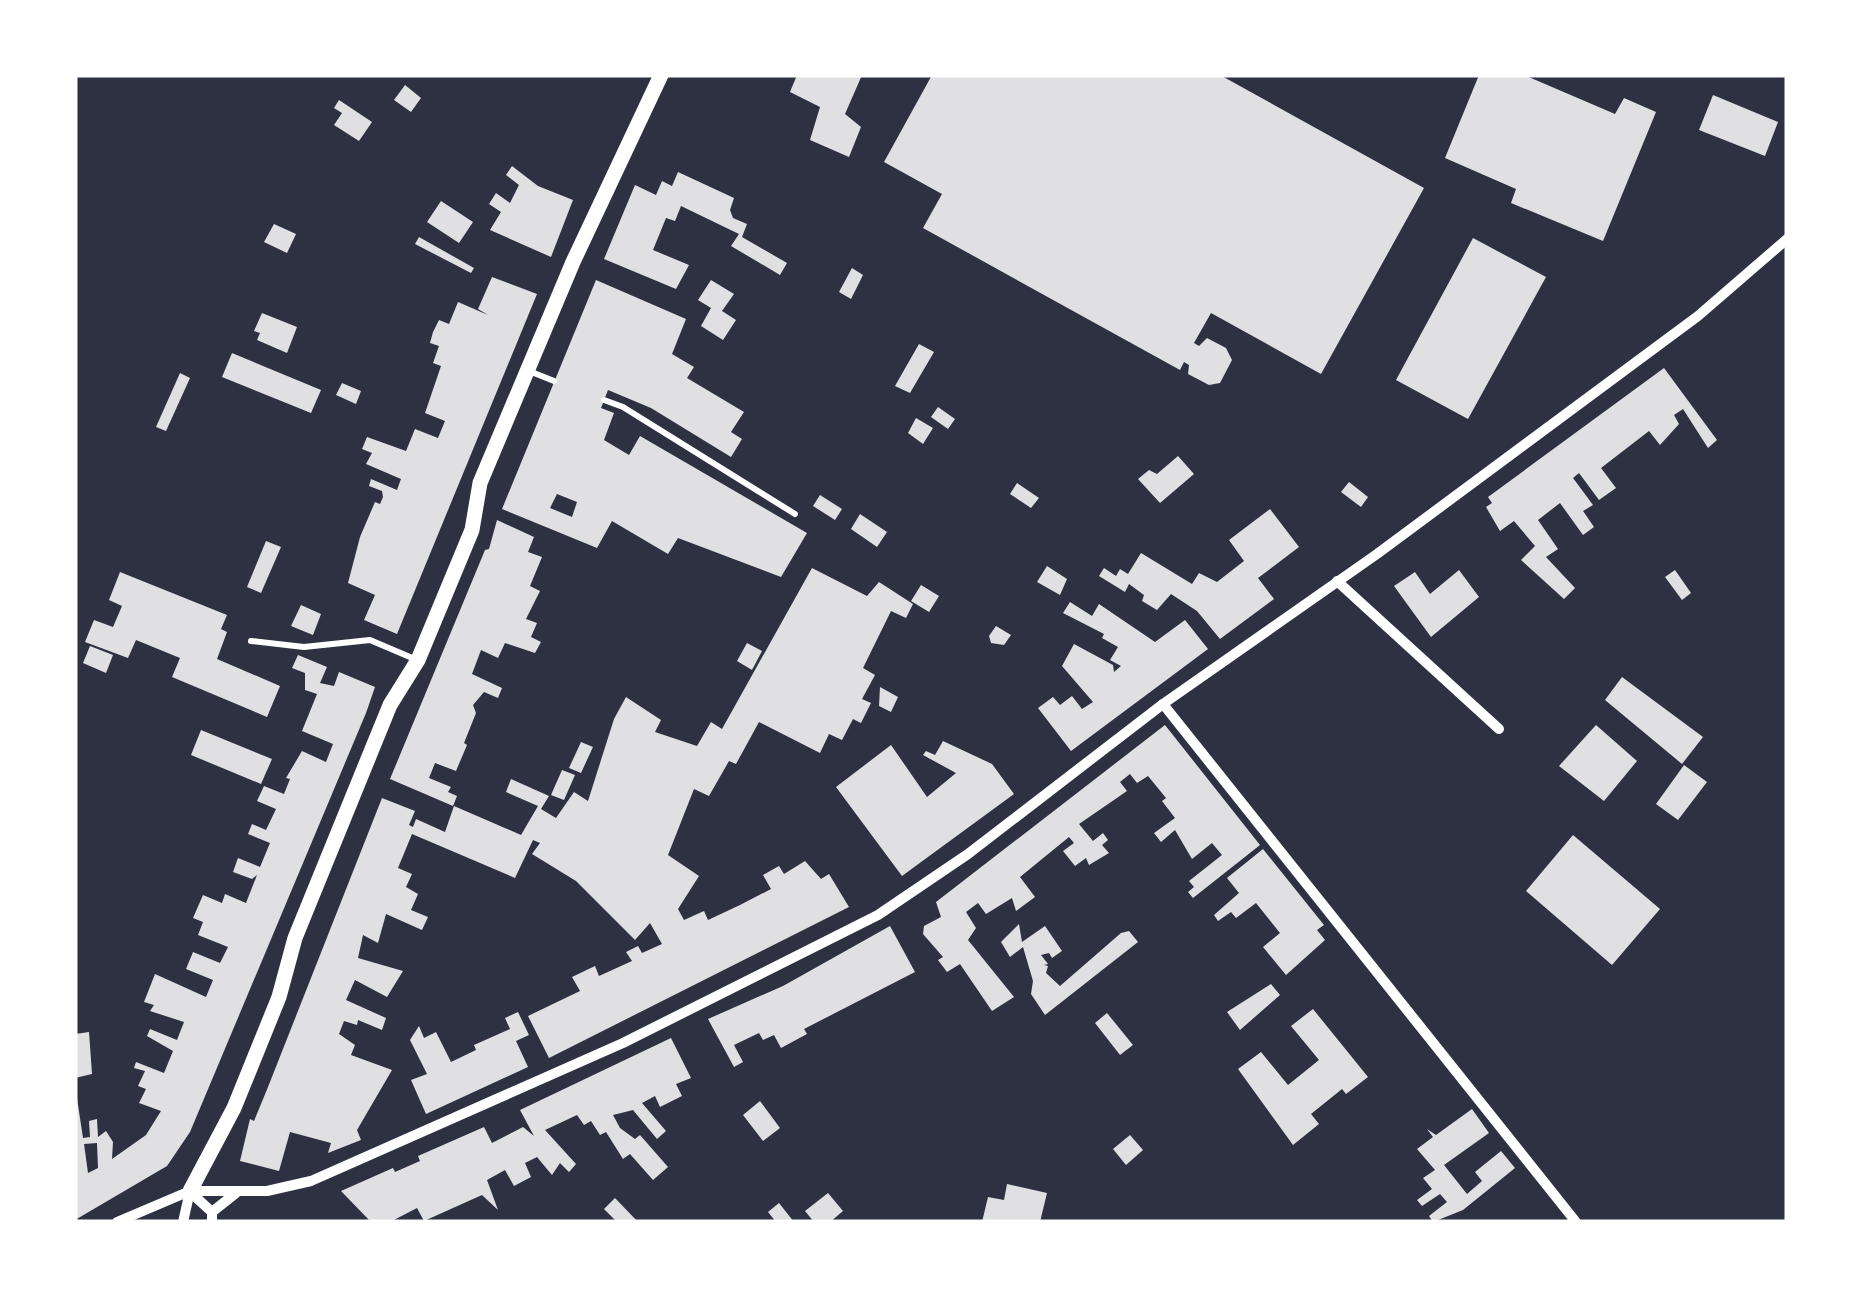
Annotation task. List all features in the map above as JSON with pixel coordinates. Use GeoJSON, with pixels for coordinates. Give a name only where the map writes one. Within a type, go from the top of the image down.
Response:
{"type":"FeatureCollection","features":[{"type":"Feature","properties":{"kind":"street"},"geometry":{"type":"LineString","coordinates":[[183,1222],[190,1191],[234,1108],[279,997],[295,938],[390,705],[418,660],[472,530],[480,483],[661,75]]}},
{"type":"Feature","properties":{"kind":"street"},"geometry":{"type":"LineString","coordinates":[[117,1222],[190,1191],[236,1193],[311,1181],[623,1043],[878,914],[968,854],[1163,704],[1337,582],[1698,316],[1787,239]]}},
{"type":"Feature","properties":{"kind":"street"},"geometry":{"type":"LineString","coordinates":[[1337,582],[1499,729]]}},
{"type":"Feature","properties":{"kind":"street"},"geometry":{"type":"LineString","coordinates":[[1163,704],[1576,1222]]}},
{"type":"Feature","properties":{"kind":"street"},"geometry":{"type":"LineString","coordinates":[[190,1191],[212,1217],[236,1193]]}},
{"type":"Feature","properties":{"kind":"lane"},"geometry":{"type":"LineString","coordinates":[[528,370],[554,381]]}},
{"type":"Feature","properties":{"kind":"lane"},"geometry":{"type":"LineString","coordinates":[[604,400],[623,407],[794,514]]}},
{"type":"Feature","properties":{"kind":"lane"},"geometry":{"type":"LineString","coordinates":[[250,640],[304,647],[370,640],[418,660]]}},
{"type":"Feature","properties":{"kind":"building"},"geometry":{"type":"Polygon","coordinates":[[[797,75],[862,75],[845,114],[861,127],[849,157],[810,140],[820,107],[790,92],[797,75]]]}},
{"type":"Feature","properties":{"kind":"building"},"geometry":{"type":"Polygon","coordinates":[[[932,75],[1220,75],[1424,188],[1321,374],[1211,313],[1194,343],[1199,346],[1207,338],[1226,348],[1232,360],[1220,383],[1209,385],[1188,374],[1189,365],[1184,362],[1180,370],[923,228],[942,194],[884,162],[932,75]]]}},
{"type":"Feature","properties":{"kind":"building"},"geometry":{"type":"Polygon","coordinates":[[[1479,75],[1524,75],[1615,114],[1624,98],[1656,112],[1603,241],[1511,203],[1516,189],[1445,158],[1479,75]]]}},
{"type":"Feature","properties":{"kind":"building"},"geometry":{"type":"Polygon","coordinates":[[[405,85],[421,98],[411,112],[394,100],[405,85]]]}},
{"type":"Feature","properties":{"kind":"building"},"geometry":{"type":"Polygon","coordinates":[[[1713,95],[1778,122],[1765,156],[1699,130],[1713,95]]]}},
{"type":"Feature","properties":{"kind":"building"},"geometry":{"type":"Polygon","coordinates":[[[339,100],[372,122],[359,141],[334,125],[342,113],[334,108],[339,100]]]}},
{"type":"Feature","properties":{"kind":"building"},"geometry":{"type":"Polygon","coordinates":[[[512,166],[538,186],[573,200],[551,257],[490,230],[501,212],[489,204],[496,193],[510,203],[519,185],[506,175],[512,166]]]}},
{"type":"Feature","properties":{"kind":"building"},"geometry":{"type":"Polygon","coordinates":[[[678,172],[734,198],[730,210],[733,218],[747,224],[742,237],[787,263],[780,275],[731,246],[739,234],[681,206],[675,221],[666,218],[653,250],[689,265],[676,289],[604,259],[635,185],[656,195],[662,181],[672,186],[678,172]]]}},
{"type":"Feature","properties":{"kind":"building"},"geometry":{"type":"Polygon","coordinates":[[[441,201],[473,222],[459,243],[427,222],[441,201]]]}},
{"type":"Feature","properties":{"kind":"building"},"geometry":{"type":"Polygon","coordinates":[[[274,224],[296,234],[287,253],[264,242],[274,224]]]}},
{"type":"Feature","properties":{"kind":"building"},"geometry":{"type":"Polygon","coordinates":[[[419,237],[474,268],[471,273],[415,244],[419,237]]]}},
{"type":"Feature","properties":{"kind":"building"},"geometry":{"type":"Polygon","coordinates":[[[1473,238],[1546,277],[1468,419],[1396,380],[1473,238]]]}},
{"type":"Feature","properties":{"kind":"building"},"geometry":{"type":"Polygon","coordinates":[[[852,268],[863,275],[851,299],[839,292],[852,268]]]}},
{"type":"Feature","properties":{"kind":"building"},"geometry":{"type":"Polygon","coordinates":[[[492,277],[537,294],[397,634],[364,620],[375,595],[348,583],[360,537],[375,502],[380,504],[383,497],[382,491],[369,486],[371,479],[397,490],[401,479],[366,464],[372,453],[362,449],[367,437],[406,451],[415,429],[438,438],[445,421],[425,413],[441,366],[433,363],[439,346],[430,343],[433,332],[439,320],[449,324],[458,302],[488,315],[478,309],[492,277]]]}},
{"type":"Feature","properties":{"kind":"building"},"geometry":{"type":"Polygon","coordinates":[[[596,280],[686,319],[672,354],[694,367],[687,378],[744,412],[731,432],[742,439],[731,457],[651,408],[608,390],[601,408],[614,413],[604,440],[629,455],[640,436],[807,533],[781,577],[678,538],[668,554],[612,521],[597,548],[502,509],[596,280]],[[557,494],[550,508],[572,517],[577,502],[557,494]]]}},
{"type":"Feature","properties":{"kind":"building"},"geometry":{"type":"Polygon","coordinates":[[[711,280],[734,294],[722,311],[736,320],[723,340],[701,326],[711,308],[698,300],[711,280]]]}},
{"type":"Feature","properties":{"kind":"building"},"geometry":{"type":"Polygon","coordinates":[[[262,313],[297,327],[287,353],[257,340],[260,333],[254,331],[262,313]]]}},
{"type":"Feature","properties":{"kind":"building"},"geometry":{"type":"Polygon","coordinates":[[[919,344],[934,352],[910,393],[895,386],[919,344]]]}},
{"type":"Feature","properties":{"kind":"building"},"geometry":{"type":"Polygon","coordinates":[[[232,353],[321,390],[311,413],[222,377],[232,353]]]}},
{"type":"Feature","properties":{"kind":"building"},"geometry":{"type":"Polygon","coordinates":[[[1664,368],[1717,440],[1708,448],[1683,409],[1674,415],[1679,424],[1660,445],[1649,431],[1601,468],[1616,488],[1599,500],[1579,473],[1573,478],[1593,505],[1583,511],[1594,527],[1583,535],[1560,503],[1538,520],[1558,549],[1546,557],[1575,588],[1564,599],[1521,560],[1535,546],[1514,521],[1500,531],[1486,507],[1492,503],[1488,497],[1664,368]]]}},
{"type":"Feature","properties":{"kind":"building"},"geometry":{"type":"Polygon","coordinates":[[[180,373],[190,378],[166,431],[156,427],[180,373]]]}},
{"type":"Feature","properties":{"kind":"building"},"geometry":{"type":"Polygon","coordinates":[[[342,383],[361,391],[356,404],[336,395],[342,383]]]}},
{"type":"Feature","properties":{"kind":"building"},"geometry":{"type":"Polygon","coordinates":[[[938,407],[955,419],[948,429],[931,417],[938,407]]]}},
{"type":"Feature","properties":{"kind":"building"},"geometry":{"type":"Polygon","coordinates":[[[916,418],[933,428],[923,444],[908,433],[916,418]]]}},
{"type":"Feature","properties":{"kind":"building"},"geometry":{"type":"Polygon","coordinates":[[[1178,456],[1194,474],[1160,503],[1138,479],[1149,470],[1157,474],[1178,456]]]}},
{"type":"Feature","properties":{"kind":"building"},"geometry":{"type":"Polygon","coordinates":[[[1349,482],[1368,497],[1361,507],[1341,492],[1349,482]]]}},
{"type":"Feature","properties":{"kind":"building"},"geometry":{"type":"Polygon","coordinates":[[[1017,483],[1039,498],[1031,508],[1010,494],[1017,483]]]}},
{"type":"Feature","properties":{"kind":"building"},"geometry":{"type":"Polygon","coordinates":[[[820,495],[842,509],[835,520],[813,506],[820,495]]]}},
{"type":"Feature","properties":{"kind":"building"},"geometry":{"type":"Polygon","coordinates":[[[1270,509],[1299,547],[1258,578],[1274,599],[1220,639],[1197,611],[1171,594],[1157,610],[1142,601],[1144,595],[1129,584],[1125,592],[1099,576],[1104,568],[1116,576],[1120,569],[1128,574],[1141,553],[1192,584],[1199,573],[1217,582],[1244,561],[1229,540],[1270,509]]]}},
{"type":"Feature","properties":{"kind":"building"},"geometry":{"type":"Polygon","coordinates":[[[860,514],[887,532],[877,547],[851,529],[860,514]]]}},
{"type":"Feature","properties":{"kind":"building"},"geometry":{"type":"Polygon","coordinates":[[[497,520],[534,537],[528,552],[542,557],[530,586],[540,591],[526,619],[537,623],[531,637],[541,642],[535,653],[505,643],[498,658],[481,650],[472,674],[502,688],[498,698],[484,692],[473,705],[476,713],[456,771],[435,763],[429,778],[451,787],[448,792],[457,796],[453,806],[390,779],[485,550],[489,549],[497,520]]]}},
{"type":"Feature","properties":{"kind":"building"},"geometry":{"type":"Polygon","coordinates":[[[266,541],[281,547],[261,593],[247,587],[266,541]]]}},
{"type":"Feature","properties":{"kind":"building"},"geometry":{"type":"Polygon","coordinates":[[[1047,566],[1067,579],[1060,595],[1037,582],[1047,566]]]}},
{"type":"Feature","properties":{"kind":"building"},"geometry":{"type":"Polygon","coordinates":[[[812,568],[867,596],[879,582],[913,604],[906,618],[891,611],[863,668],[875,675],[862,699],[871,703],[861,723],[853,719],[842,740],[829,734],[820,753],[759,722],[736,764],[729,761],[709,796],[694,789],[668,855],[699,876],[678,909],[684,920],[704,911],[708,920],[740,905],[771,889],[763,875],[779,866],[784,874],[805,861],[821,879],[829,874],[849,907],[549,1058],[528,1016],[580,991],[572,977],[595,966],[599,976],[632,961],[626,952],[638,946],[642,953],[662,944],[650,923],[635,940],[576,881],[532,854],[540,843],[533,840],[515,878],[412,834],[398,868],[412,874],[406,887],[418,894],[411,910],[428,917],[422,930],[386,914],[378,943],[363,935],[358,958],[403,971],[387,997],[355,980],[346,1000],[386,1018],[382,1030],[358,1020],[357,1025],[344,1021],[339,1034],[355,1045],[351,1055],[392,1070],[357,1130],[361,1140],[328,1153],[331,1143],[290,1132],[279,1171],[240,1161],[250,1119],[254,1121],[268,1087],[382,798],[415,811],[409,825],[413,827],[416,819],[445,832],[454,806],[521,835],[538,806],[506,792],[511,779],[549,796],[541,809],[556,818],[574,792],[588,801],[614,719],[626,697],[661,720],[655,732],[697,746],[711,722],[722,729],[812,568]]]}},
{"type":"Feature","properties":{"kind":"building"},"geometry":{"type":"Polygon","coordinates":[[[1459,570],[1479,597],[1431,637],[1394,586],[1415,572],[1430,594],[1459,570]]]}},
{"type":"Feature","properties":{"kind":"building"},"geometry":{"type":"Polygon","coordinates":[[[1675,570],[1691,593],[1682,600],[1665,577],[1675,570]]]}},
{"type":"Feature","properties":{"kind":"building"},"geometry":{"type":"Polygon","coordinates":[[[120,572],[227,615],[221,629],[227,632],[217,659],[280,686],[267,717],[172,677],[180,658],[136,640],[128,658],[85,642],[94,620],[113,627],[122,606],[109,600],[120,572]]]}},
{"type":"Feature","properties":{"kind":"building"},"geometry":{"type":"Polygon","coordinates":[[[921,585],[939,596],[929,612],[911,601],[921,585]]]}},
{"type":"Feature","properties":{"kind":"building"},"geometry":{"type":"Polygon","coordinates":[[[1070,602],[1092,616],[1099,604],[1155,642],[1185,620],[1208,649],[1071,751],[1038,708],[1053,697],[1060,705],[1072,696],[1082,709],[1093,702],[1062,666],[1074,644],[1113,665],[1114,672],[1121,666],[1110,660],[1118,647],[1102,638],[1104,634],[1063,613],[1070,602]]]}},
{"type":"Feature","properties":{"kind":"building"},"geometry":{"type":"Polygon","coordinates":[[[301,605],[321,614],[313,635],[291,626],[301,605]]]}},
{"type":"Feature","properties":{"kind":"building"},"geometry":{"type":"Polygon","coordinates":[[[996,626],[1011,635],[1004,645],[991,643],[989,636],[996,626]]]}},
{"type":"Feature","properties":{"kind":"building"},"geometry":{"type":"Polygon","coordinates":[[[747,643],[762,651],[752,670],[737,661],[747,643]]]}},
{"type":"Feature","properties":{"kind":"building"},"geometry":{"type":"Polygon","coordinates":[[[90,646],[113,655],[106,673],[83,663],[90,646]]]}},
{"type":"Feature","properties":{"kind":"building"},"geometry":{"type":"Polygon","coordinates":[[[298,655],[327,667],[320,683],[334,686],[339,672],[375,687],[366,713],[190,1132],[167,1166],[75,1220],[75,1085],[83,1138],[90,1137],[89,1121],[97,1119],[98,1137],[106,1131],[113,1142],[112,1159],[146,1135],[161,1111],[139,1103],[146,1089],[138,1086],[145,1071],[134,1068],[136,1062],[164,1073],[173,1051],[147,1036],[150,1029],[177,1040],[184,1022],[150,1011],[154,1005],[144,1002],[155,974],[206,997],[213,980],[186,969],[193,952],[220,963],[228,947],[198,935],[203,922],[193,918],[203,895],[222,903],[225,894],[246,903],[257,875],[252,879],[233,872],[238,858],[260,867],[270,843],[248,834],[252,824],[266,830],[276,809],[257,801],[264,786],[284,794],[290,779],[286,778],[302,751],[326,762],[333,744],[302,731],[317,694],[305,690],[305,673],[292,668],[298,655]],[[97,1143],[84,1144],[88,1173],[98,1168],[97,1143]]]}},
{"type":"Feature","properties":{"kind":"building"},"geometry":{"type":"Polygon","coordinates":[[[1622,677],[1703,737],[1682,764],[1605,700],[1622,677]]]}},
{"type":"Feature","properties":{"kind":"building"},"geometry":{"type":"Polygon","coordinates":[[[880,687],[898,697],[891,712],[879,706],[880,687]]]}},
{"type":"Feature","properties":{"kind":"building"},"geometry":{"type":"Polygon","coordinates":[[[1165,725],[1260,845],[1193,898],[1188,892],[1194,887],[1189,881],[1222,855],[1212,843],[1192,859],[1175,830],[1161,842],[1154,833],[1175,818],[1162,801],[1166,798],[1148,776],[1137,783],[1130,774],[1120,782],[1127,791],[1079,824],[1093,841],[1103,833],[1108,840],[1102,845],[1109,853],[1089,865],[1086,858],[1075,866],[1063,851],[1074,843],[1069,837],[1020,877],[1035,897],[1016,911],[1012,898],[986,914],[978,903],[966,912],[976,928],[968,940],[1014,997],[992,1011],[960,964],[947,972],[938,960],[943,957],[923,934],[924,926],[941,917],[936,902],[1165,725]]]}},
{"type":"Feature","properties":{"kind":"building"},"geometry":{"type":"Polygon","coordinates":[[[1596,725],[1637,761],[1604,801],[1559,766],[1596,725]]]}},
{"type":"Feature","properties":{"kind":"building"},"geometry":{"type":"Polygon","coordinates":[[[201,730],[272,759],[261,784],[191,755],[201,730]]]}},
{"type":"Feature","properties":{"kind":"building"},"geometry":{"type":"Polygon","coordinates":[[[943,741],[992,764],[1014,794],[902,876],[836,787],[891,745],[927,797],[956,773],[923,755],[926,751],[935,755],[943,741]]]}},
{"type":"Feature","properties":{"kind":"building"},"geometry":{"type":"Polygon","coordinates":[[[581,742],[593,747],[581,773],[569,768],[581,742]]]}},
{"type":"Feature","properties":{"kind":"building"},"geometry":{"type":"Polygon","coordinates":[[[1684,765],[1707,782],[1678,820],[1656,804],[1684,765]]]}},
{"type":"Feature","properties":{"kind":"building"},"geometry":{"type":"Polygon","coordinates":[[[562,770],[575,775],[564,800],[551,795],[562,770]]]}},
{"type":"Feature","properties":{"kind":"building"},"geometry":{"type":"Polygon","coordinates":[[[1573,835],[1660,909],[1612,965],[1526,891],[1573,835]]]}},
{"type":"Feature","properties":{"kind":"building"},"geometry":{"type":"Polygon","coordinates":[[[1263,849],[1324,925],[1317,930],[1325,940],[1286,975],[1263,947],[1280,933],[1256,903],[1236,918],[1231,912],[1218,921],[1214,915],[1239,893],[1227,878],[1263,849]]]}},
{"type":"Feature","properties":{"kind":"building"},"geometry":{"type":"Polygon","coordinates":[[[1019,924],[1022,942],[1045,926],[1062,951],[1052,958],[1049,953],[1041,955],[1048,964],[1044,965],[1048,966],[1046,973],[1060,986],[1121,933],[1129,931],[1138,942],[1045,1015],[1031,994],[1033,981],[1023,947],[1010,957],[1001,942],[1019,924]]]}},
{"type":"Feature","properties":{"kind":"building"},"geometry":{"type":"Polygon","coordinates":[[[890,926],[915,972],[804,1029],[807,1034],[781,1048],[774,1035],[763,1040],[759,1033],[734,1045],[743,1062],[734,1067],[708,1019],[783,986],[890,926]]]}},
{"type":"Feature","properties":{"kind":"building"},"geometry":{"type":"Polygon","coordinates":[[[1271,984],[1280,995],[1240,1030],[1227,1012],[1271,984]]]}},
{"type":"Feature","properties":{"kind":"building"},"geometry":{"type":"Polygon","coordinates":[[[1313,1009],[1368,1077],[1346,1094],[1342,1089],[1311,1114],[1319,1124],[1293,1145],[1238,1069],[1261,1052],[1288,1085],[1319,1060],[1291,1026],[1313,1009]]]}},
{"type":"Feature","properties":{"kind":"building"},"geometry":{"type":"Polygon","coordinates":[[[518,1012],[529,1035],[516,1041],[528,1067],[426,1114],[411,1080],[427,1074],[410,1040],[419,1026],[424,1038],[436,1032],[451,1062],[476,1050],[474,1045],[510,1029],[505,1018],[518,1012]]]}},
{"type":"Feature","properties":{"kind":"building"},"geometry":{"type":"Polygon","coordinates":[[[1107,1013],[1133,1045],[1120,1055],[1095,1023],[1107,1013]]]}},
{"type":"Feature","properties":{"kind":"building"},"geometry":{"type":"Polygon","coordinates":[[[89,1032],[92,1074],[75,1078],[75,1034],[89,1032]]]}},
{"type":"Feature","properties":{"kind":"building"},"geometry":{"type":"Polygon","coordinates":[[[671,1038],[691,1078],[676,1084],[682,1096],[660,1107],[655,1096],[642,1103],[666,1131],[657,1139],[633,1110],[613,1115],[620,1128],[635,1139],[640,1135],[668,1167],[653,1180],[630,1154],[623,1159],[606,1132],[600,1135],[591,1121],[584,1125],[577,1115],[545,1130],[576,1164],[569,1172],[560,1163],[552,1175],[537,1157],[525,1163],[531,1177],[514,1186],[505,1170],[487,1180],[498,1210],[482,1195],[424,1221],[417,1208],[390,1222],[371,1222],[341,1191],[393,1168],[395,1172],[420,1161],[418,1156],[484,1127],[492,1143],[523,1127],[534,1136],[520,1110],[671,1038]]]}},
{"type":"Feature","properties":{"kind":"building"},"geometry":{"type":"Polygon","coordinates":[[[760,1101],[780,1128],[763,1141],[743,1115],[760,1101]]]}},
{"type":"Feature","properties":{"kind":"building"},"geometry":{"type":"Polygon","coordinates":[[[1472,1109],[1489,1133],[1444,1165],[1467,1194],[1482,1181],[1475,1172],[1501,1151],[1515,1168],[1463,1210],[1433,1222],[1429,1216],[1447,1202],[1440,1194],[1422,1206],[1417,1200],[1432,1189],[1423,1178],[1435,1170],[1417,1149],[1433,1137],[1427,1129],[1436,1135],[1472,1109]]]}},
{"type":"Feature","properties":{"kind":"building"},"geometry":{"type":"Polygon","coordinates":[[[1130,1135],[1143,1150],[1126,1165],[1113,1149],[1130,1135]]]}},
{"type":"Feature","properties":{"kind":"building"},"geometry":{"type":"Polygon","coordinates":[[[1007,1184],[1047,1193],[1040,1222],[982,1222],[988,1197],[1004,1200],[1007,1184]]]}},
{"type":"Feature","properties":{"kind":"building"},"geometry":{"type":"Polygon","coordinates":[[[828,1193],[843,1211],[830,1222],[814,1222],[805,1211],[828,1193]]]}},
{"type":"Feature","properties":{"kind":"building"},"geometry":{"type":"Polygon","coordinates":[[[615,1198],[638,1222],[617,1222],[604,1209],[615,1198]]]}},
{"type":"Feature","properties":{"kind":"building"},"geometry":{"type":"Polygon","coordinates":[[[779,1203],[794,1222],[776,1222],[768,1212],[779,1203]]]}}]}
